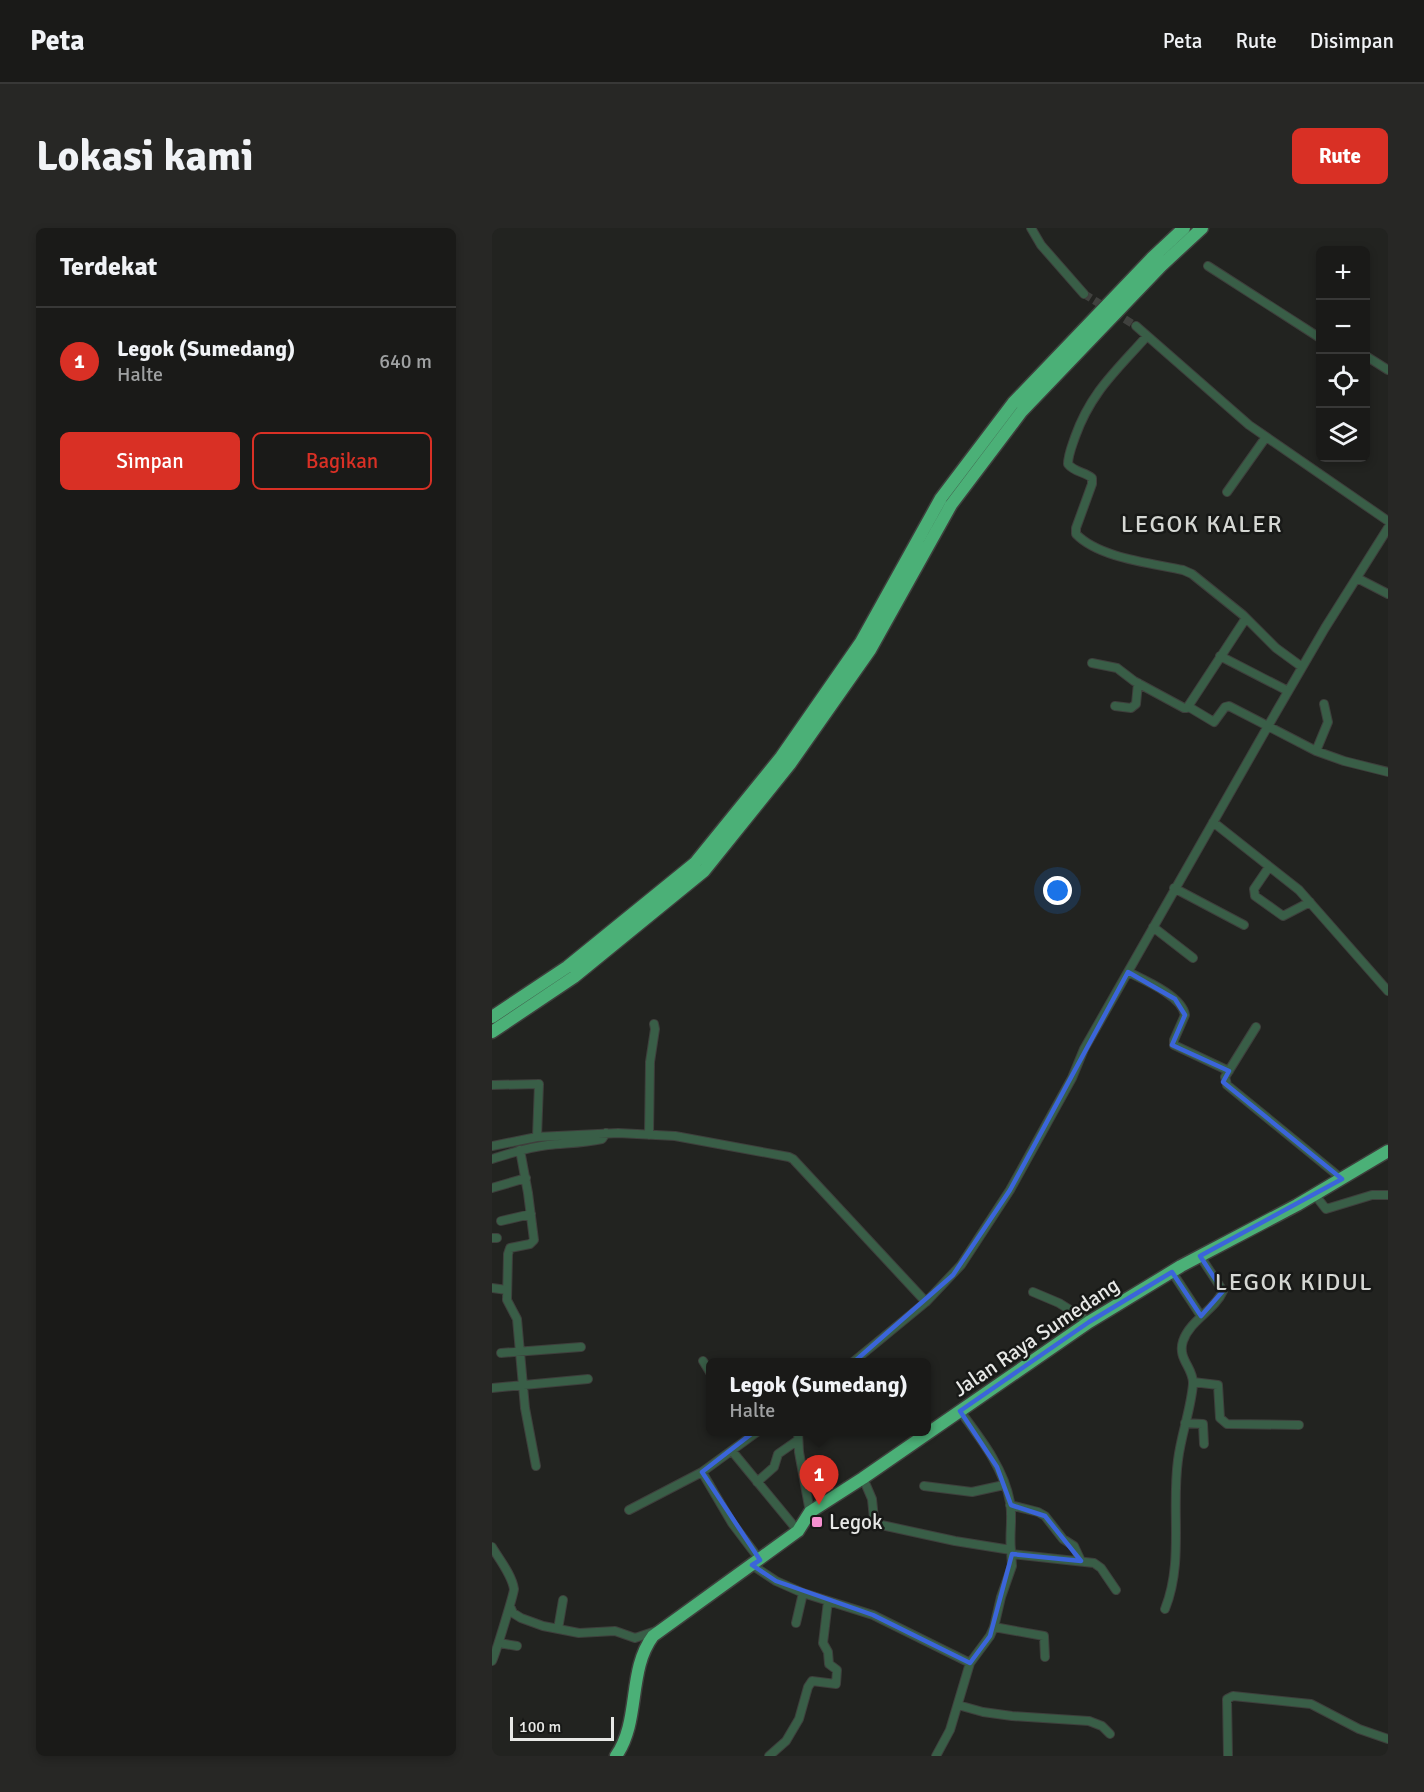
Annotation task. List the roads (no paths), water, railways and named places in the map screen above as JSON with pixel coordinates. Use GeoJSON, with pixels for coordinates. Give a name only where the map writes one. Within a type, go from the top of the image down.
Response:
{"type":"FeatureCollection","features":[{"type":"Feature","properties":{"kind":"highway"},"geometry":{"type":"LineString","coordinates":[[492,1017],[567,967],[695,862],[781,757],[861,642],[941,498],[1013,404],[1145,265],[1184,228]]}},
{"type":"Feature","properties":{"kind":"highway"},"geometry":{"type":"LineString","coordinates":[[492,1032],[574,977],[704,871],[790,764],[863,659],[951,505],[1022,411],[1161,266],[1202,228]]}},
{"type":"Feature","properties":{"kind":"highway","name":"Jalan Raya Sumedang"},"geometry":{"type":"LineString","coordinates":[[931,1431],[1089,1322],[1200,1256],[1316,1195],[1388,1151]]}},
{"type":"Feature","properties":{"kind":"highway","name":"Jalan Raya Sumedang"},"geometry":{"type":"LineString","coordinates":[[616,1756],[630,1728],[643,1652],[653,1636],[798,1531],[810,1512],[924,1436]]}},
{"type":"Feature","properties":{"kind":"street"},"geometry":{"type":"LineString","coordinates":[[1030,228],[1041,245],[1084,294]]}},
{"type":"Feature","properties":{"kind":"street"},"geometry":{"type":"LineString","coordinates":[[1208,266],[1316,335]]}},
{"type":"Feature","properties":{"kind":"street"},"geometry":{"type":"LineString","coordinates":[[1136,326],[1249,425],[1388,521]]}},
{"type":"Feature","properties":{"kind":"street"},"geometry":{"type":"LineString","coordinates":[[1147,336],[1101,386],[1082,419],[1068,464],[1092,478],[1092,484],[1076,528],[1076,534],[1113,555],[1192,574],[1219,594],[1276,648],[1302,667]]}},
{"type":"Feature","properties":{"kind":"street"},"geometry":{"type":"LineString","coordinates":[[1370,359],[1388,370]]}},
{"type":"Feature","properties":{"kind":"street"},"geometry":{"type":"LineString","coordinates":[[1227,492],[1266,437]]}},
{"type":"Feature","properties":{"kind":"street"},"geometry":{"type":"LineString","coordinates":[[859,1358],[926,1302],[961,1265],[1010,1190],[1174,888],[1302,667],[1388,528]]}},
{"type":"Feature","properties":{"kind":"street"},"geometry":{"type":"LineString","coordinates":[[1356,578],[1388,594]]}},
{"type":"Feature","properties":{"kind":"street"},"geometry":{"type":"LineString","coordinates":[[1189,707],[1246,618]]}},
{"type":"Feature","properties":{"kind":"street"},"geometry":{"type":"LineString","coordinates":[[1220,656],[1288,691]]}},
{"type":"Feature","properties":{"kind":"street"},"geometry":{"type":"LineString","coordinates":[[1092,663],[1117,668],[1138,683],[1184,708],[1189,707],[1214,722],[1225,707],[1229,706],[1317,751],[1344,761],[1388,772]]}},
{"type":"Feature","properties":{"kind":"street"},"geometry":{"type":"LineString","coordinates":[[1115,706],[1131,708],[1136,704],[1138,683]]}},
{"type":"Feature","properties":{"kind":"street"},"geometry":{"type":"LineString","coordinates":[[1317,751],[1328,722],[1324,704]]}},
{"type":"Feature","properties":{"kind":"street"},"geometry":{"type":"LineString","coordinates":[[1213,822],[1299,890],[1388,991]]}},
{"type":"Feature","properties":{"kind":"street"},"geometry":{"type":"LineString","coordinates":[[1269,867],[1254,889],[1256,896],[1283,916],[1310,902]]}},
{"type":"Feature","properties":{"kind":"street"},"geometry":{"type":"LineString","coordinates":[[1174,888],[1244,926]]}},
{"type":"Feature","properties":{"kind":"street"},"geometry":{"type":"LineString","coordinates":[[1153,927],[1193,958]]}},
{"type":"Feature","properties":{"kind":"street"},"geometry":{"type":"LineString","coordinates":[[1128,972],[1158,988],[1183,1006],[1185,1015],[1174,1045],[1229,1071]]}},
{"type":"Feature","properties":{"kind":"street"},"geometry":{"type":"LineString","coordinates":[[649,1135],[650,1062],[654,1024]]}},
{"type":"Feature","properties":{"kind":"street"},"geometry":{"type":"LineString","coordinates":[[1256,1027],[1229,1071],[1226,1077],[1227,1085],[1342,1179]]}},
{"type":"Feature","properties":{"kind":"street"},"geometry":{"type":"LineString","coordinates":[[492,1085],[539,1084],[537,1137]]}},
{"type":"Feature","properties":{"kind":"street"},"geometry":{"type":"LineString","coordinates":[[494,1144],[537,1137],[606,1132],[675,1136],[793,1159],[926,1302]]}},
{"type":"Feature","properties":{"kind":"street"},"geometry":{"type":"LineString","coordinates":[[492,1159],[520,1150],[602,1139],[606,1132]]}},
{"type":"Feature","properties":{"kind":"street"},"geometry":{"type":"LineString","coordinates":[[520,1150],[534,1240],[530,1244],[510,1248],[507,1300],[517,1319],[518,1351],[524,1385],[525,1408],[536,1466]]}},
{"type":"Feature","properties":{"kind":"street"},"geometry":{"type":"LineString","coordinates":[[492,1188],[526,1178]]}},
{"type":"Feature","properties":{"kind":"street"},"geometry":{"type":"LineString","coordinates":[[1316,1195],[1326,1209],[1372,1195],[1388,1195]]}},
{"type":"Feature","properties":{"kind":"street"},"geometry":{"type":"LineString","coordinates":[[501,1221],[531,1214]]}},
{"type":"Feature","properties":{"kind":"street"},"geometry":{"type":"LineString","coordinates":[[1165,1609],[1175,1574],[1176,1479],[1194,1382],[1185,1363],[1182,1349],[1187,1333],[1223,1291],[1200,1256]]}},
{"type":"Feature","properties":{"kind":"street"},"geometry":{"type":"LineString","coordinates":[[1172,1272],[1201,1316]]}},
{"type":"Feature","properties":{"kind":"street"},"geometry":{"type":"LineString","coordinates":[[492,1288],[507,1290]]}},
{"type":"Feature","properties":{"kind":"street"},"geometry":{"type":"LineString","coordinates":[[1033,1292],[1059,1303],[1089,1322]]}},
{"type":"Feature","properties":{"kind":"street"},"geometry":{"type":"LineString","coordinates":[[501,1353],[581,1347]]}},
{"type":"Feature","properties":{"kind":"street"},"geometry":{"type":"LineString","coordinates":[[703,1361],[706,1366]]}},
{"type":"Feature","properties":{"kind":"street"},"geometry":{"type":"LineString","coordinates":[[492,1388],[588,1379]]}},
{"type":"Feature","properties":{"kind":"street"},"geometry":{"type":"LineString","coordinates":[[1194,1382],[1218,1385],[1220,1418],[1227,1424],[1299,1425]]}},
{"type":"Feature","properties":{"kind":"street"},"geometry":{"type":"LineString","coordinates":[[936,1756],[950,1730],[970,1663],[994,1627],[1001,1597],[1012,1568],[1010,1505],[1004,1485],[997,1467],[981,1440],[960,1411]]}},
{"type":"Feature","properties":{"kind":"street"},"geometry":{"type":"LineString","coordinates":[[1185,1422],[1203,1424],[1204,1444]]}},
{"type":"Feature","properties":{"kind":"street"},"geometry":{"type":"LineString","coordinates":[[629,1510],[702,1472],[749,1436]]}},
{"type":"Feature","properties":{"kind":"street"},"geometry":{"type":"LineString","coordinates":[[757,1482],[774,1467],[778,1454],[798,1436]]}},
{"type":"Feature","properties":{"kind":"street"},"geometry":{"type":"LineString","coordinates":[[798,1436],[801,1469],[810,1512]]}},
{"type":"Feature","properties":{"kind":"street"},"geometry":{"type":"LineString","coordinates":[[732,1451],[798,1531]]}},
{"type":"Feature","properties":{"kind":"street"},"geometry":{"type":"LineString","coordinates":[[702,1472],[756,1562],[776,1581],[803,1593],[873,1615],[970,1663]]}},
{"type":"Feature","properties":{"kind":"street"},"geometry":{"type":"LineString","coordinates":[[863,1478],[872,1499],[877,1524],[1012,1552],[1098,1565],[1116,1590]]}},
{"type":"Feature","properties":{"kind":"street"},"geometry":{"type":"LineString","coordinates":[[924,1486],[972,1492],[1004,1485]]}},
{"type":"Feature","properties":{"kind":"street"},"geometry":{"type":"LineString","coordinates":[[1010,1505],[1045,1516],[1063,1539],[1074,1546],[1081,1561]]}},
{"type":"Feature","properties":{"kind":"street"},"geometry":{"type":"LineString","coordinates":[[492,1547],[514,1588],[505,1616],[500,1643],[492,1661]]}},
{"type":"Feature","properties":{"kind":"street"},"geometry":{"type":"LineString","coordinates":[[796,1623],[803,1593]]}},
{"type":"Feature","properties":{"kind":"street"},"geometry":{"type":"LineString","coordinates":[[558,1629],[563,1600]]}},
{"type":"Feature","properties":{"kind":"street"},"geometry":{"type":"LineString","coordinates":[[769,1756],[786,1741],[798,1719],[812,1681],[836,1684],[837,1670],[829,1664],[828,1652],[823,1643],[828,1601]]}},
{"type":"Feature","properties":{"kind":"street"},"geometry":{"type":"LineString","coordinates":[[510,1606],[513,1613],[521,1618],[558,1629],[584,1633],[615,1631],[635,1638],[660,1629]]}},
{"type":"Feature","properties":{"kind":"street"},"geometry":{"type":"LineString","coordinates":[[994,1627],[1044,1636],[1046,1657]]}},
{"type":"Feature","properties":{"kind":"street"},"geometry":{"type":"LineString","coordinates":[[500,1643],[517,1646]]}},
{"type":"Feature","properties":{"kind":"street"},"geometry":{"type":"LineString","coordinates":[[1228,1756],[1227,1699],[1233,1696],[1311,1704],[1359,1729],[1388,1739]]}},
{"type":"Feature","properties":{"kind":"street"},"geometry":{"type":"LineString","coordinates":[[958,1705],[983,1712],[1012,1716],[1089,1721],[1102,1726],[1110,1734]]}},
{"type":"Feature","properties":{"kind":"tunnel"},"geometry":{"type":"LineString","coordinates":[[1084,294],[1136,326]]}},
{"type":"Feature","properties":{"kind":"place","name":"Legok (Sumedang)"},"geometry":{"type":"Point","coordinates":[819,1505]}},
{"type":"Feature","properties":{"kind":"place","name":"Legok"},"geometry":{"type":"Point","coordinates":[817,1522]}},
{"type":"Feature","properties":{"kind":"district","name":"LEGOK KALER"},"geometry":{"type":"Point","coordinates":[1202,524]}},
{"type":"Feature","properties":{"kind":"district","name":"LEGOK KIDUL"},"geometry":{"type":"Point","coordinates":[1294,1282]}}]}
